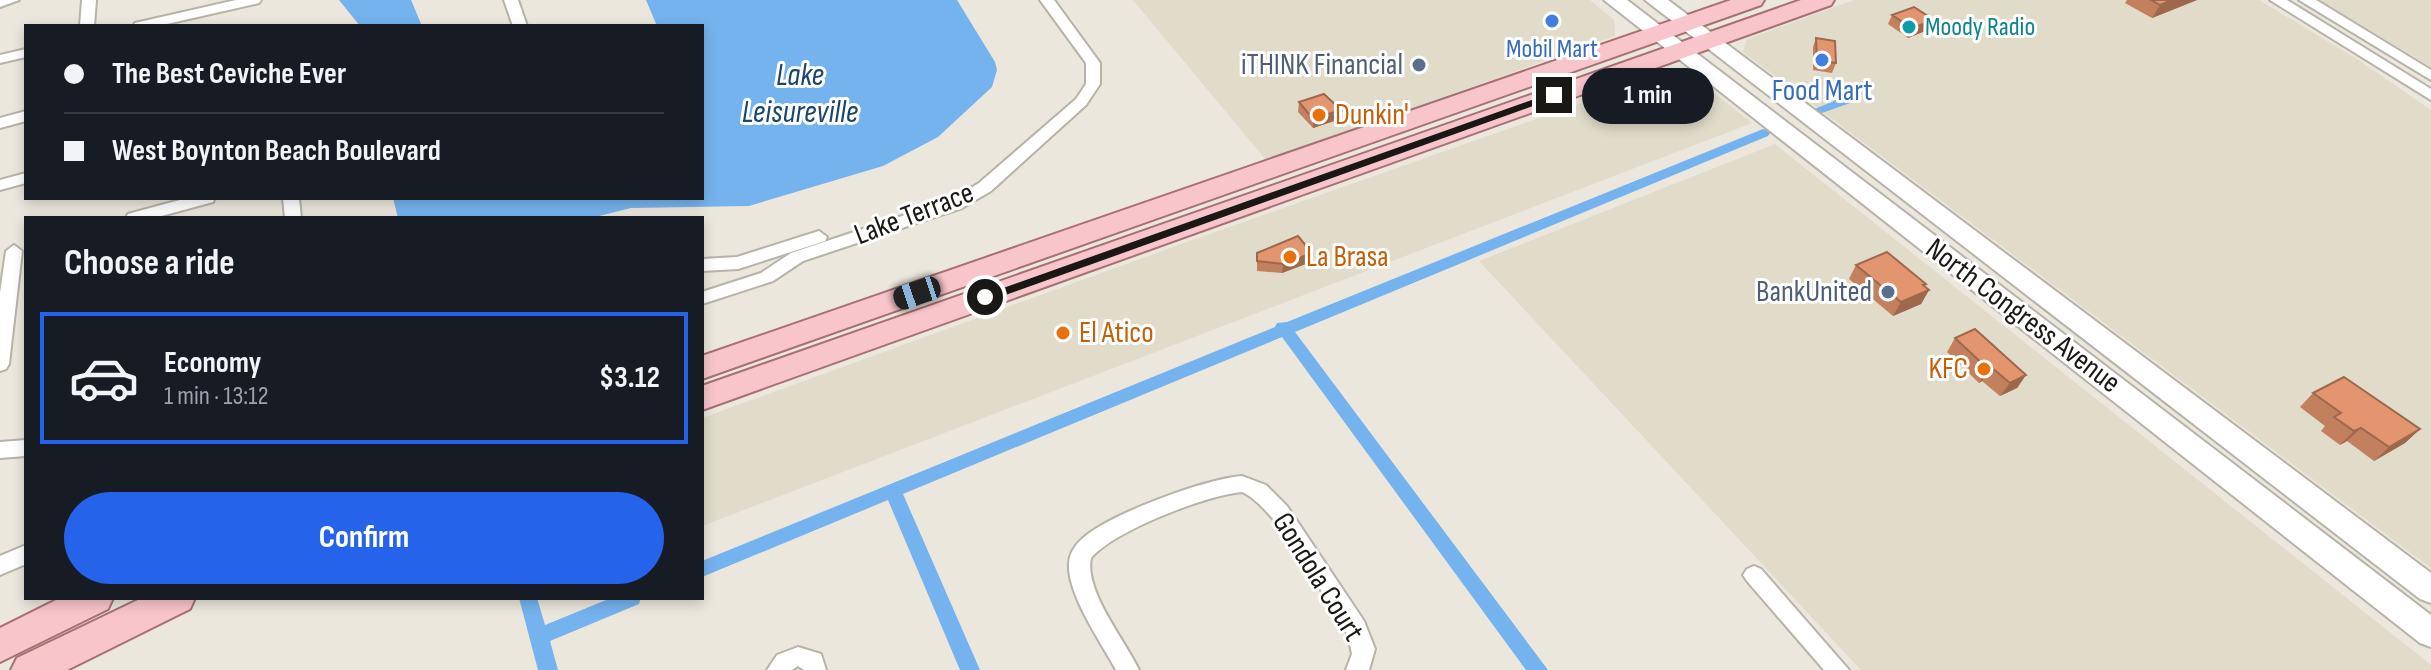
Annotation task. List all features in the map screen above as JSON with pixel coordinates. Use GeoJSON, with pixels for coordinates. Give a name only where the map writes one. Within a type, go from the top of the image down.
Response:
{"type":"FeatureCollection","features":[{"type":"Feature","properties":{"kind":"main road","name":"North Congress Avenue"},"geometry":{"type":"LineString","coordinates":[[1614,0],[2431,633]]}},
{"type":"Feature","properties":{"kind":"main road","name":"North Congress Avenue"},"geometry":{"type":"LineString","coordinates":[[1655,0],[2431,590]]}},
{"type":"Feature","properties":{"kind":"main road"},"geometry":{"type":"LineString","coordinates":[[704,367],[1753,0]]}},
{"type":"Feature","properties":{"kind":"main road"},"geometry":{"type":"LineString","coordinates":[[704,397],[1823,0]]}},
{"type":"Feature","properties":{"kind":"main road"},"geometry":{"type":"LineString","coordinates":[[1328,175],[1340,145]]}},
{"type":"Feature","properties":{"kind":"main road"},"geometry":{"type":"LineString","coordinates":[[1278,193],[1294,161]]}},
{"type":"Feature","properties":{"kind":"main road"},"geometry":{"type":"LineString","coordinates":[[2073,353],[2178,398]]}},
{"type":"Feature","properties":{"kind":"main road"},"geometry":{"type":"LineString","coordinates":[[2131,399],[2225,433]]}},
{"type":"Feature","properties":{"kind":"main road"},"geometry":{"type":"LineString","coordinates":[[0,646],[91,600]]}},
{"type":"Feature","properties":{"kind":"main road"},"geometry":{"type":"LineString","coordinates":[[30,670],[173,600]]}},
{"type":"Feature","properties":{"kind":"street"},"geometry":{"type":"LineString","coordinates":[[0,3],[12,0]]}},
{"type":"Feature","properties":{"kind":"street"},"geometry":{"type":"LineString","coordinates":[[87,24],[89,0]]}},
{"type":"Feature","properties":{"kind":"street"},"geometry":{"type":"LineString","coordinates":[[149,24],[254,0]]}},
{"type":"Feature","properties":{"kind":"street"},"geometry":{"type":"LineString","coordinates":[[511,0],[519,24]]}},
{"type":"Feature","properties":{"kind":"street","name":"Lake Terrace"},"geometry":{"type":"LineString","coordinates":[[704,297],[767,277],[797,257],[956,204],[985,187],[1081,102],[1093,84],[1093,63],[1047,0]]}},
{"type":"Feature","properties":{"kind":"street"},"geometry":{"type":"LineString","coordinates":[[2277,0],[2431,95]]}},
{"type":"Feature","properties":{"kind":"street"},"geometry":{"type":"LineString","coordinates":[[2306,0],[2431,76]]}},
{"type":"Feature","properties":{"kind":"street"},"geometry":{"type":"LineString","coordinates":[[0,59],[24,53]]}},
{"type":"Feature","properties":{"kind":"street"},"geometry":{"type":"LineString","coordinates":[[0,123],[24,117]]}},
{"type":"Feature","properties":{"kind":"street"},"geometry":{"type":"LineString","coordinates":[[0,185],[24,179]]}},
{"type":"Feature","properties":{"kind":"street"},"geometry":{"type":"LineString","coordinates":[[157,215],[201,200]]}},
{"type":"Feature","properties":{"kind":"street","name":"Lake Terrace"},"geometry":{"type":"LineString","coordinates":[[704,265],[738,263],[827,234]]}},
{"type":"Feature","properties":{"kind":"street"},"geometry":{"type":"LineString","coordinates":[[0,364],[13,251]]}},
{"type":"Feature","properties":{"kind":"street"},"geometry":{"type":"LineString","coordinates":[[0,450],[24,448]]}},
{"type":"Feature","properties":{"kind":"street","name":"Gondola Court"},"geometry":{"type":"LineString","coordinates":[[1128,670],[1081,578],[1079,561],[1082,553],[1105,535],[1228,484],[1254,488],[1280,512],[1356,628],[1364,644],[1361,664]]}},
{"type":"Feature","properties":{"kind":"street"},"geometry":{"type":"LineString","coordinates":[[0,566],[24,555]]}},
{"type":"Feature","properties":{"kind":"street"},"geometry":{"type":"LineString","coordinates":[[1754,575],[1838,670]]}},
{"type":"Feature","properties":{"kind":"street"},"geometry":{"type":"LineString","coordinates":[[778,670],[785,661],[797,656],[808,658],[815,670]]}},
{"type":"Feature","properties":{"kind":"shaded area"},"geometry":{"type":"Polygon","coordinates":[[[1133,0],[1590,0],[1614,20],[1615,36],[1266,160],[1133,0]]]}},
{"type":"Feature","properties":{"kind":"shaded area"},"geometry":{"type":"Polygon","coordinates":[[[1854,0],[2259,0],[2357,59],[2431,110],[2431,568],[1743,52],[1747,39],[1854,0]]]}},
{"type":"Feature","properties":{"kind":"shaded area"},"geometry":{"type":"Polygon","coordinates":[[[2320,0],[2431,0],[2431,67],[2320,0]]]}},
{"type":"Feature","properties":{"kind":"shaded area"},"geometry":{"type":"Polygon","coordinates":[[[1669,72],[1690,74],[1752,123],[704,525],[704,417],[1669,72]]]}},
{"type":"Feature","properties":{"kind":"shaded area"},"geometry":{"type":"Polygon","coordinates":[[[1775,144],[2431,665],[2431,670],[1861,670],[1479,261],[1775,144]]]}},
{"type":"Feature","properties":{"kind":"water"},"geometry":{"type":"Polygon","coordinates":[[[339,0],[411,0],[421,24],[358,24],[339,0]]]}},
{"type":"Feature","properties":{"kind":"water","name":"Lake Leisureville"},"geometry":{"type":"Polygon","coordinates":[[[646,0],[957,0],[997,70],[992,87],[938,137],[883,166],[749,206],[631,208],[599,216],[398,216],[394,200],[704,200],[704,24],[656,24],[646,0]]]}},
{"type":"Feature","properties":{"kind":"building"},"geometry":{"type":"Polygon","coordinates":[[[2151,0],[2172,0],[2160,5],[2151,0]]]}},
{"type":"Feature","properties":{"kind":"building"},"geometry":{"type":"Polygon","coordinates":[[[1914,7],[1934,20],[1912,28],[1892,15],[1914,7]]]}},
{"type":"Feature","properties":{"kind":"building"},"geometry":{"type":"Polygon","coordinates":[[[1816,38],[1835,41],[1836,63],[1817,60],[1816,38]]]}},
{"type":"Feature","properties":{"kind":"building"},"geometry":{"type":"Polygon","coordinates":[[[1324,94],[1341,110],[1313,119],[1299,102],[1324,94]]]}},
{"type":"Feature","properties":{"kind":"building"},"geometry":{"type":"Polygon","coordinates":[[[1298,236],[1312,253],[1283,264],[1257,261],[1257,253],[1298,236]]]}},
{"type":"Feature","properties":{"kind":"building"},"geometry":{"type":"Polygon","coordinates":[[[1887,252],[1926,284],[1923,285],[1929,290],[1901,302],[1856,265],[1887,252]]]}},
{"type":"Feature","properties":{"kind":"building"},"geometry":{"type":"Polygon","coordinates":[[[1975,329],[2026,375],[2010,383],[1991,367],[1988,369],[1955,338],[1975,329]]]}},
{"type":"Feature","properties":{"kind":"building"},"geometry":{"type":"Polygon","coordinates":[[[2344,377],[2420,429],[2389,447],[2361,428],[2354,431],[2334,417],[2341,413],[2313,393],[2344,377]]]}},
{"type":"Feature","properties":{"kind":"waterway"},"geometry":{"type":"LineString","coordinates":[[1819,110],[1851,98]]}},
{"type":"Feature","properties":{"kind":"waterway"},"geometry":{"type":"LineString","coordinates":[[1285,329],[1763,133]]}},
{"type":"Feature","properties":{"kind":"waterway"},"geometry":{"type":"LineString","coordinates":[[892,491],[1285,329]]}},
{"type":"Feature","properties":{"kind":"waterway"},"geometry":{"type":"LineString","coordinates":[[1285,329],[1538,670]]}},
{"type":"Feature","properties":{"kind":"waterway"},"geometry":{"type":"LineString","coordinates":[[704,568],[892,491]]}},
{"type":"Feature","properties":{"kind":"waterway"},"geometry":{"type":"LineString","coordinates":[[892,491],[970,670]]}},
{"type":"Feature","properties":{"kind":"waterway"},"geometry":{"type":"LineString","coordinates":[[529,600],[548,670]]}},
{"type":"Feature","properties":{"kind":"waterway"},"geometry":{"type":"LineString","coordinates":[[540,636],[627,600]]}},
{"type":"Feature","properties":{"kind":"place","name":"Mobil Mart"},"geometry":{"type":"Point","coordinates":[1552,21]}},
{"type":"Feature","properties":{"kind":"place","name":"Moody Radio"},"geometry":{"type":"Point","coordinates":[1909,27]}},
{"type":"Feature","properties":{"kind":"place","name":"Food Mart"},"geometry":{"type":"Point","coordinates":[1822,60]}},
{"type":"Feature","properties":{"kind":"place","name":"iTHINK Financial"},"geometry":{"type":"Point","coordinates":[1419,65]}},
{"type":"Feature","properties":{"kind":"place","name":"Dunkin'"},"geometry":{"type":"Point","coordinates":[1319,115]}},
{"type":"Feature","properties":{"kind":"place","name":"La Brasa"},"geometry":{"type":"Point","coordinates":[1290,257]}},
{"type":"Feature","properties":{"kind":"place","name":"BankUnited"},"geometry":{"type":"Point","coordinates":[1888,292]}},
{"type":"Feature","properties":{"kind":"place","name":"El Atico"},"geometry":{"type":"Point","coordinates":[1063,333]}},
{"type":"Feature","properties":{"kind":"place","name":"KFC"},"geometry":{"type":"Point","coordinates":[1984,369]}},
{"type":"Feature","properties":{"kind":"route"},"geometry":{"type":"LineString","coordinates":[[985,297],[1554,95]]}}]}
